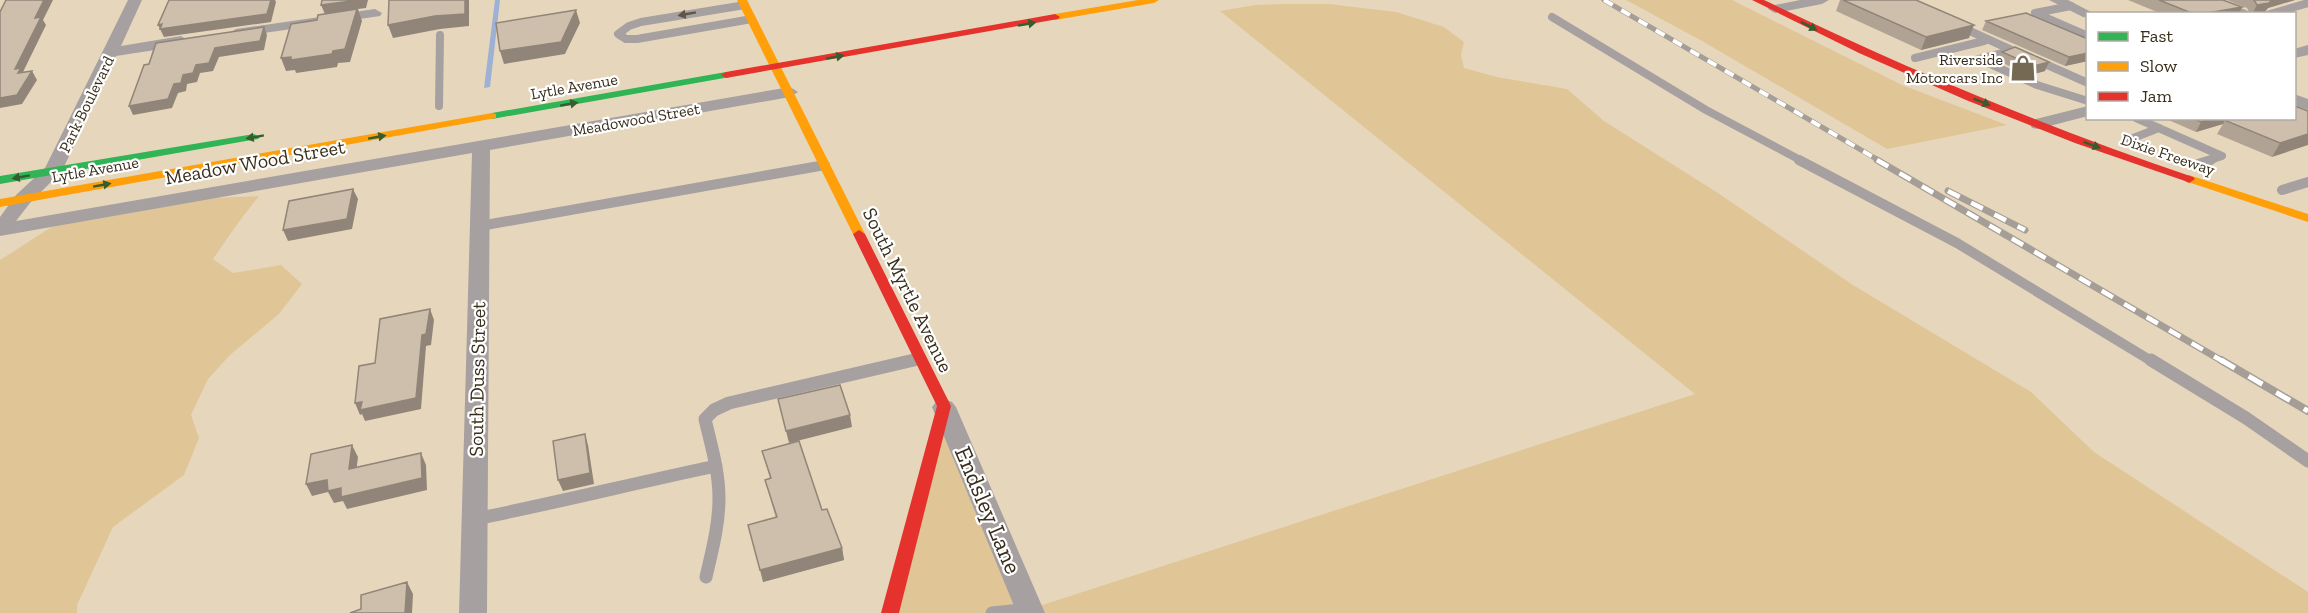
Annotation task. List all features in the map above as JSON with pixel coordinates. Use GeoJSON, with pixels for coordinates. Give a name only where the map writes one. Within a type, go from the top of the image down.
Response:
{"type":"FeatureCollection","features":[{"type":"Feature","properties":{"kind":"main road"},"geometry":{"type":"LineString","coordinates":[[1047,4],[1073,0]]}},
{"type":"Feature","properties":{"kind":"main road","name":"Lytle Avenue"},"geometry":{"type":"LineString","coordinates":[[0,203],[1154,0]]}},
{"type":"Feature","properties":{"kind":"main road","name":"Dixie Freeway"},"geometry":{"type":"LineString","coordinates":[[1757,0],[1884,62],[2040,117],[2131,159],[2308,218]]}},
{"type":"Feature","properties":{"kind":"main road","name":"South Myrtle Avenue"},"geometry":{"type":"LineString","coordinates":[[744,2],[944,406]]}},
{"type":"Feature","properties":{"kind":"main road"},"geometry":{"type":"LineString","coordinates":[[1794,2],[1937,68]]}},
{"type":"Feature","properties":{"kind":"main road","name":"Dixie Freeway"},"geometry":{"type":"LineString","coordinates":[[2111,134],[2149,147]]}},
{"type":"Feature","properties":{"kind":"main road","name":"Lytle Avenue"},"geometry":{"type":"LineString","coordinates":[[0,180],[263,136]]}},
{"type":"Feature","properties":{"kind":"main road","name":"Dixie Freeway"},"geometry":{"type":"LineString","coordinates":[[2193,162],[2218,170]]}},
{"type":"Feature","properties":{"kind":"main road"},"geometry":{"type":"LineString","coordinates":[[2277,189],[2308,199]]}},
{"type":"Feature","properties":{"kind":"main road"},"geometry":{"type":"LineString","coordinates":[[890,613],[944,406]]}},
{"type":"Feature","properties":{"kind":"street","name":"Park Boulevard"},"geometry":{"type":"LineString","coordinates":[[0,230],[24,199],[53,171],[135,0]]}},
{"type":"Feature","properties":{"kind":"street"},"geometry":{"type":"LineString","coordinates":[[1775,9],[1794,2],[1822,0]]}},
{"type":"Feature","properties":{"kind":"street"},"geometry":{"type":"LineString","coordinates":[[2056,0],[2086,13]]}},
{"type":"Feature","properties":{"kind":"street"},"geometry":{"type":"LineString","coordinates":[[226,35],[375,13]]}},
{"type":"Feature","properties":{"kind":"street"},"geometry":{"type":"LineString","coordinates":[[111,52],[191,40]]}},
{"type":"Feature","properties":{"kind":"street","name":"Meadowood Street"},"geometry":{"type":"LineString","coordinates":[[482,145],[790,92]]}},
{"type":"Feature","properties":{"kind":"street"},"geometry":{"type":"LineString","coordinates":[[2040,117],[2085,118]]}},
{"type":"Feature","properties":{"kind":"street","name":"South Duss Street"},"geometry":{"type":"LineString","coordinates":[[473,613],[482,145]]}},
{"type":"Feature","properties":{"kind":"street","name":"Meadow Wood Street"},"geometry":{"type":"LineString","coordinates":[[0,230],[482,145]]}},
{"type":"Feature","properties":{"kind":"street","name":"Endsley Lane"},"geometry":{"type":"LineString","coordinates":[[944,406],[1030,611]]}},
{"type":"Feature","properties":{"kind":"lane"},"geometry":{"type":"LineString","coordinates":[[2209,0],[2240,12]]}},
{"type":"Feature","properties":{"kind":"lane"},"geometry":{"type":"LineString","coordinates":[[744,2],[641,22],[629,26],[618,34],[626,39],[637,39],[752,19]]}},
{"type":"Feature","properties":{"kind":"lane"},"geometry":{"type":"LineString","coordinates":[[2277,12],[2308,3]]}},
{"type":"Feature","properties":{"kind":"lane"},"geometry":{"type":"LineString","coordinates":[[2071,6],[2035,13],[2086,35]]}},
{"type":"Feature","properties":{"kind":"lane"},"geometry":{"type":"LineString","coordinates":[[1552,17],[1706,110],[1957,243],[2246,418],[2308,461]]}},
{"type":"Feature","properties":{"kind":"lane"},"geometry":{"type":"LineString","coordinates":[[1952,23],[2086,82]]}},
{"type":"Feature","properties":{"kind":"lane"},"geometry":{"type":"LineString","coordinates":[[439,106],[440,35]]}},
{"type":"Feature","properties":{"kind":"lane"},"geometry":{"type":"LineString","coordinates":[[1915,58],[1984,41],[1983,37]]}},
{"type":"Feature","properties":{"kind":"lane"},"geometry":{"type":"LineString","coordinates":[[2007,52],[1978,58],[2037,85],[2086,100]]}},
{"type":"Feature","properties":{"kind":"lane"},"geometry":{"type":"LineString","coordinates":[[2141,120],[2222,156],[2193,162]]}},
{"type":"Feature","properties":{"kind":"lane"},"geometry":{"type":"LineString","coordinates":[[2128,140],[2159,128]]}},
{"type":"Feature","properties":{"kind":"lane"},"geometry":{"type":"LineString","coordinates":[[480,226],[825,165]]}},
{"type":"Feature","properties":{"kind":"lane"},"geometry":{"type":"LineString","coordinates":[[2277,189],[2308,182]]}},
{"type":"Feature","properties":{"kind":"lane"},"geometry":{"type":"LineString","coordinates":[[706,577],[717,530],[719,496],[716,466],[705,419],[714,410],[729,403],[920,358]]}},
{"type":"Feature","properties":{"kind":"lane"},"geometry":{"type":"LineString","coordinates":[[475,519],[584,497],[644,481],[716,466]]}},
{"type":"Feature","properties":{"kind":"lane"},"geometry":{"type":"LineString","coordinates":[[992,613],[1030,611]]}},
{"type":"Feature","properties":{"kind":"shaded area"},"geometry":{"type":"Polygon","coordinates":[[[1626,0],[1732,0],[1902,85],[2007,125],[1887,149],[1702,41],[1626,0]]]}},
{"type":"Feature","properties":{"kind":"shaded area"},"geometry":{"type":"Polygon","coordinates":[[[1329,4],[1396,12],[1444,27],[1464,42],[1461,54],[1464,68],[1497,77],[1567,89],[1604,121],[1718,193],[1853,285],[2031,392],[2094,452],[2308,592],[2308,613],[890,613],[944,406],[1030,609],[1695,394],[1220,11],[1255,5],[1329,4]]]}},
{"type":"Feature","properties":{"kind":"shaded area"},"geometry":{"type":"Polygon","coordinates":[[[259,196],[213,259],[233,273],[281,265],[302,284],[279,314],[230,355],[208,379],[191,415],[199,438],[184,475],[113,527],[77,605],[77,613],[0,613],[0,260],[56,226],[213,198],[259,196]]]}},
{"type":"Feature","properties":{"kind":"water"},"geometry":{"type":"Polygon","coordinates":[[[495,0],[500,0],[490,87],[484,88],[495,0]]]}},
{"type":"Feature","properties":{"kind":"building"},"geometry":{"type":"Polygon","coordinates":[[[6,0],[44,0],[35,18],[41,17],[15,69],[21,68],[18,73],[32,71],[17,95],[0,98],[0,12],[6,0]]]}},
{"type":"Feature","properties":{"kind":"building"},"geometry":{"type":"Polygon","coordinates":[[[169,0],[271,0],[267,14],[160,29],[162,24],[158,25],[169,0]]]}},
{"type":"Feature","properties":{"kind":"building"},"geometry":{"type":"Polygon","coordinates":[[[322,0],[359,0],[321,5],[322,0]]]}},
{"type":"Feature","properties":{"kind":"building"},"geometry":{"type":"Polygon","coordinates":[[[389,0],[465,0],[465,14],[435,16],[388,25],[389,0]]]}},
{"type":"Feature","properties":{"kind":"building"},"geometry":{"type":"Polygon","coordinates":[[[1843,0],[1916,0],[1974,25],[1926,37],[1843,0]]]}},
{"type":"Feature","properties":{"kind":"building"},"geometry":{"type":"Polygon","coordinates":[[[2159,0],[2223,0],[2242,7],[2213,12],[2189,12],[2159,0]]]}},
{"type":"Feature","properties":{"kind":"building"},"geometry":{"type":"Polygon","coordinates":[[[2254,0],[2272,0],[2269,3],[2257,5],[2254,0]]]}},
{"type":"Feature","properties":{"kind":"building"},"geometry":{"type":"Polygon","coordinates":[[[357,9],[345,49],[333,51],[332,54],[291,60],[291,57],[281,58],[291,24],[317,20],[318,15],[357,9]]]}},
{"type":"Feature","properties":{"kind":"building"},"geometry":{"type":"Polygon","coordinates":[[[576,10],[561,42],[500,51],[496,23],[576,10]]]}},
{"type":"Feature","properties":{"kind":"building"},"geometry":{"type":"Polygon","coordinates":[[[2026,13],[2086,38],[2086,53],[2069,57],[1986,21],[2026,13]]]}},
{"type":"Feature","properties":{"kind":"building"},"geometry":{"type":"Polygon","coordinates":[[[264,27],[260,41],[215,48],[209,63],[196,65],[193,73],[183,75],[181,83],[174,84],[168,99],[129,106],[144,65],[149,64],[156,43],[264,27]]]}},
{"type":"Feature","properties":{"kind":"building"},"geometry":{"type":"Polygon","coordinates":[[[2015,47],[2049,62],[2034,66],[2002,52],[2015,47]]]}},
{"type":"Feature","properties":{"kind":"building"},"geometry":{"type":"Polygon","coordinates":[[[2296,106],[2308,111],[2308,134],[2280,143],[2224,120],[2296,120],[2296,106]]]}},
{"type":"Feature","properties":{"kind":"building"},"geometry":{"type":"Polygon","coordinates":[[[353,189],[347,219],[283,230],[289,201],[353,189]]]}},
{"type":"Feature","properties":{"kind":"building"},"geometry":{"type":"Polygon","coordinates":[[[430,309],[426,334],[422,335],[416,398],[360,410],[362,402],[355,403],[359,366],[375,363],[380,319],[430,309]]]}},
{"type":"Feature","properties":{"kind":"building"},"geometry":{"type":"Polygon","coordinates":[[[840,385],[850,415],[786,431],[778,399],[840,385]]]}},
{"type":"Feature","properties":{"kind":"building"},"geometry":{"type":"Polygon","coordinates":[[[585,434],[590,473],[558,480],[553,441],[585,434]]]}},
{"type":"Feature","properties":{"kind":"building"},"geometry":{"type":"Polygon","coordinates":[[[799,441],[822,510],[827,509],[842,548],[760,570],[748,525],[777,517],[765,480],[771,478],[762,451],[799,441]]]}},
{"type":"Feature","properties":{"kind":"building"},"geometry":{"type":"Polygon","coordinates":[[[352,445],[349,469],[421,453],[422,478],[341,497],[341,488],[328,491],[327,480],[306,484],[311,454],[352,445]]]}},
{"type":"Feature","properties":{"kind":"building"},"geometry":{"type":"Polygon","coordinates":[[[407,582],[405,613],[350,613],[361,609],[361,595],[407,582]]]}},
{"type":"Feature","properties":{"kind":"railway"},"geometry":{"type":"LineString","coordinates":[[1604,0],[1880,161]]}},
{"type":"Feature","properties":{"kind":"railway"},"geometry":{"type":"LineString","coordinates":[[1877,160],[2224,362]]}},
{"type":"Feature","properties":{"kind":"railway"},"geometry":{"type":"LineString","coordinates":[[1948,191],[2025,230]]}},
{"type":"Feature","properties":{"kind":"railway"},"geometry":{"type":"LineString","coordinates":[[2221,360],[2308,411]]}},
{"type":"Feature","properties":{"kind":"traffic: fast"},"geometry":{"type":"LineString","coordinates":[[492,116],[726,75]]}},
{"type":"Feature","properties":{"kind":"traffic: fast"},"geometry":{"type":"LineString","coordinates":[[0,180],[254,137]]}},
{"type":"Feature","properties":{"kind":"traffic: slow"},"geometry":{"type":"LineString","coordinates":[[742,0],[859,234]]}},
{"type":"Feature","properties":{"kind":"traffic: slow"},"geometry":{"type":"LineString","coordinates":[[1055,17],[1154,0]]}},
{"type":"Feature","properties":{"kind":"traffic: slow"},"geometry":{"type":"LineString","coordinates":[[0,203],[492,116]]}},
{"type":"Feature","properties":{"kind":"traffic: slow"},"geometry":{"type":"LineString","coordinates":[[2189,179],[2308,218]]}},
{"type":"Feature","properties":{"kind":"traffic: jam"},"geometry":{"type":"LineString","coordinates":[[1757,0],[1862,51],[1970,97],[2079,140],[2189,179]]}},
{"type":"Feature","properties":{"kind":"traffic: jam"},"geometry":{"type":"LineString","coordinates":[[726,75],[1055,17]]}},
{"type":"Feature","properties":{"kind":"traffic: jam"},"geometry":{"type":"LineString","coordinates":[[859,234],[944,406],[890,613]]}},
{"type":"Feature","properties":{"kind":"place","name":"Riverside Motorcars Inc"},"geometry":{"type":"Point","coordinates":[2023,68]}}]}
